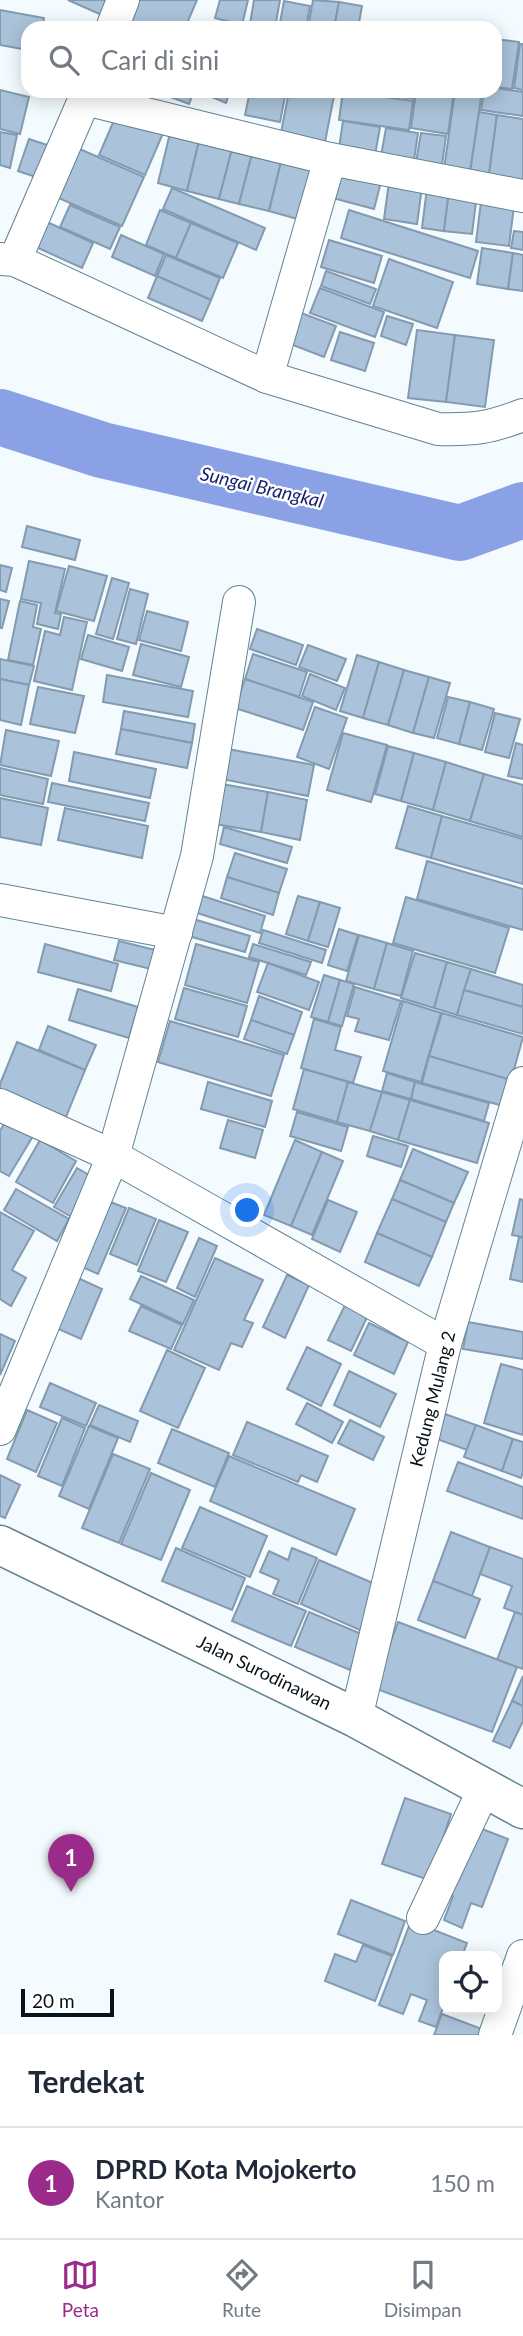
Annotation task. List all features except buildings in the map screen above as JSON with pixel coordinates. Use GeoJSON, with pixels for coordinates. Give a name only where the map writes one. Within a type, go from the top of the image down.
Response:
{"type":"FeatureCollection","features":[{"type":"Feature","properties":{"kind":"main road","name":"Jalan Surodinawan"},"geometry":{"type":"LineString","coordinates":[[0,1545],[356,1718],[523,1809]]}},
{"type":"Feature","properties":{"kind":"street"},"geometry":{"type":"LineString","coordinates":[[116,21],[123,0]]}},
{"type":"Feature","properties":{"kind":"street"},"geometry":{"type":"LineString","coordinates":[[86,98],[7,259],[267,377],[438,429],[492,427],[523,415]]}},
{"type":"Feature","properties":{"kind":"street"},"geometry":{"type":"LineString","coordinates":[[98,98],[330,159],[523,197]]}},
{"type":"Feature","properties":{"kind":"street"},"geometry":{"type":"LineString","coordinates":[[267,377],[330,159]]}},
{"type":"Feature","properties":{"kind":"street"},"geometry":{"type":"LineString","coordinates":[[0,1429],[113,1156],[197,856],[239,602]]}},
{"type":"Feature","properties":{"kind":"street"},"geometry":{"type":"LineString","coordinates":[[0,900],[176,933]]}},
{"type":"Feature","properties":{"kind":"street","name":"Kedung Mulang 2"},"geometry":{"type":"LineString","coordinates":[[356,1718],[445,1343],[523,1083]]}},
{"type":"Feature","properties":{"kind":"street"},"geometry":{"type":"LineString","coordinates":[[0,1105],[113,1156],[445,1343]]}},
{"type":"Feature","properties":{"kind":"street"},"geometry":{"type":"LineString","coordinates":[[423,1918],[484,1788]]}},
{"type":"Feature","properties":{"kind":"street"},"geometry":{"type":"LineString","coordinates":[[495,2035],[523,1956]]}},
{"type":"Feature","properties":{"kind":"waterway","name":"Sungai Brangkal"},"geometry":{"type":"LineString","coordinates":[[0,417],[102,450],[460,533],[523,510]]}},
{"type":"Feature","properties":{"kind":"place","name":"DPRD Kota Mojokerto"},"geometry":{"type":"Point","coordinates":[71,1892]}}]}
